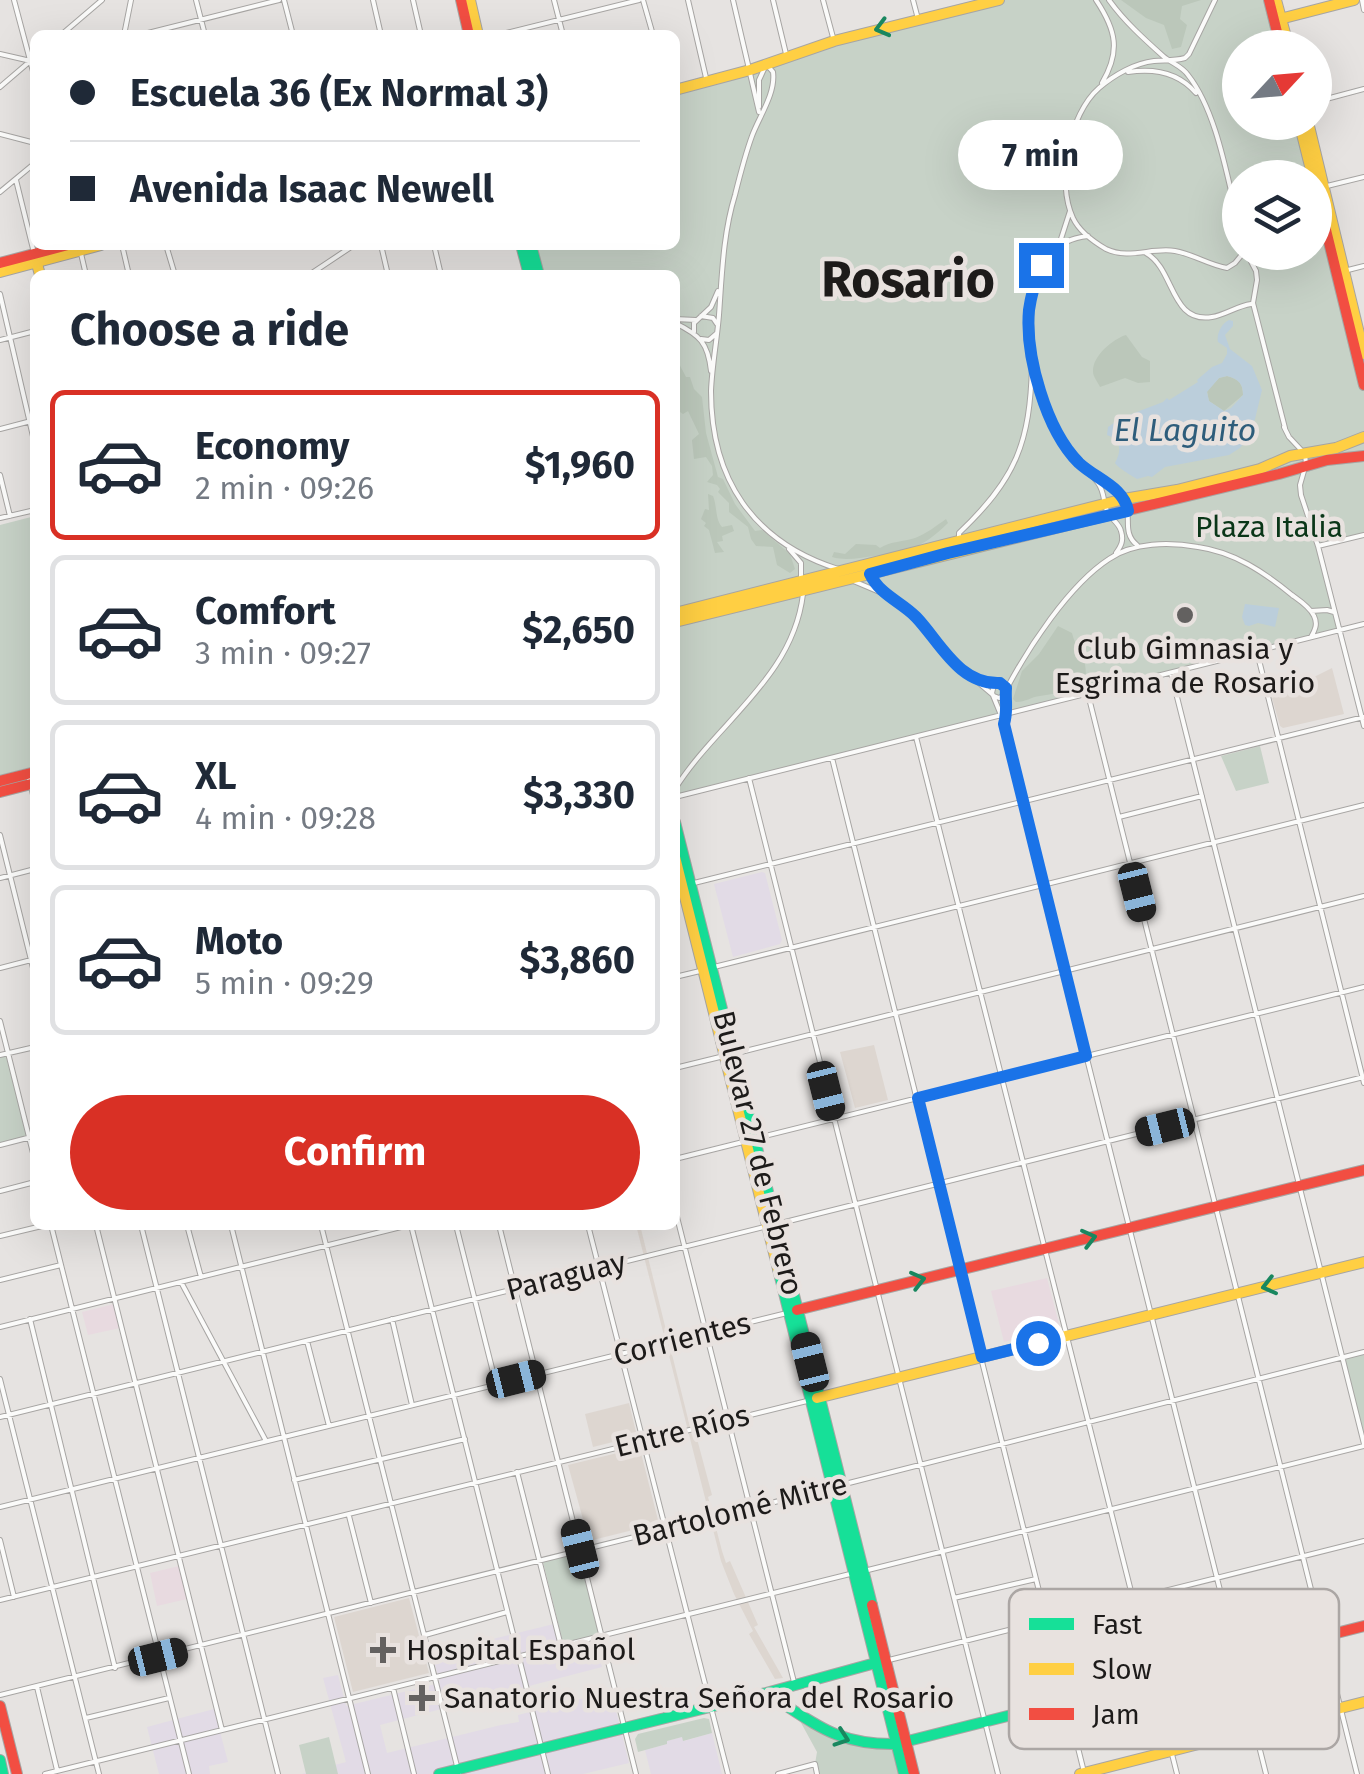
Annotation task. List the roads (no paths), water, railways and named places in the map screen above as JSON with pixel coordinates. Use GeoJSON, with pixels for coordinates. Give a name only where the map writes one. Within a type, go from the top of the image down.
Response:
{"type":"FeatureCollection","features":[{"type":"Feature","properties":{"kind":"main road"},"geometry":{"type":"LineString","coordinates":[[460,0],[468,30]]}},
{"type":"Feature","properties":{"kind":"main road"},"geometry":{"type":"LineString","coordinates":[[470,0],[477,30]]}},
{"type":"Feature","properties":{"kind":"main road"},"geometry":{"type":"LineString","coordinates":[[680,89],[959,4],[998,0]]}},
{"type":"Feature","properties":{"kind":"main road"},"geometry":{"type":"LineString","coordinates":[[1269,0],[1282,30]]}},
{"type":"Feature","properties":{"kind":"main road"},"geometry":{"type":"LineString","coordinates":[[1276,0],[1279,30]]}},
{"type":"Feature","properties":{"kind":"main road"},"geometry":{"type":"LineString","coordinates":[[1278,19],[1358,0]]}},
{"type":"Feature","properties":{"kind":"main road"},"geometry":{"type":"LineString","coordinates":[[1332,241],[1362,355],[1364,385]]}},
{"type":"Feature","properties":{"kind":"main road"},"geometry":{"type":"LineString","coordinates":[[0,272],[56,250]]}},
{"type":"Feature","properties":{"kind":"main road"},"geometry":{"type":"LineString","coordinates":[[0,263],[70,250]]}},
{"type":"Feature","properties":{"kind":"main road"},"geometry":{"type":"LineString","coordinates":[[36,258],[39,270]]}},
{"type":"Feature","properties":{"kind":"main road"},"geometry":{"type":"LineString","coordinates":[[680,621],[802,586],[842,570],[868,569],[980,545],[1260,469],[1286,452],[1336,448],[1364,436]]}},
{"type":"Feature","properties":{"kind":"main road"},"geometry":{"type":"LineString","coordinates":[[1278,475],[1286,452]]}},
{"type":"Feature","properties":{"kind":"main road"},"geometry":{"type":"LineString","coordinates":[[1126,505],[1278,475],[1328,459],[1364,456]]}},
{"type":"Feature","properties":{"kind":"main road"},"geometry":{"type":"LineString","coordinates":[[680,612],[802,586],[851,580],[868,569],[959,541],[1108,510]]}},
{"type":"Feature","properties":{"kind":"main road"},"geometry":{"type":"LineString","coordinates":[[0,781],[30,778]]}},
{"type":"Feature","properties":{"kind":"main road"},"geometry":{"type":"LineString","coordinates":[[0,792],[30,779]]}},
{"type":"Feature","properties":{"kind":"main road","name":"Bulevar 27 de Febrero"},"geometry":{"type":"LineString","coordinates":[[683,886],[708,969],[901,1742],[914,1774]]}},
{"type":"Feature","properties":{"kind":"main road","name":"Corrientes"},"geometry":{"type":"LineString","coordinates":[[793,1311],[1364,1170]]}},
{"type":"Feature","properties":{"kind":"main road","name":"Entre Ríos"},"geometry":{"type":"LineString","coordinates":[[815,1398],[1364,1262]]}},
{"type":"Feature","properties":{"kind":"main road"},"geometry":{"type":"LineString","coordinates":[[1339,1633],[1364,1626]]}},
{"type":"Feature","properties":{"kind":"main road"},"geometry":{"type":"LineString","coordinates":[[439,1774],[881,1662]]}},
{"type":"Feature","properties":{"kind":"main road"},"geometry":{"type":"LineString","coordinates":[[766,1694],[815,1726],[860,1744],[901,1742],[1009,1716]]}},
{"type":"Feature","properties":{"kind":"main road"},"geometry":{"type":"LineString","coordinates":[[1340,1708],[1364,1702]]}},
{"type":"Feature","properties":{"kind":"main road"},"geometry":{"type":"LineString","coordinates":[[0,1706],[17,1774]]}},
{"type":"Feature","properties":{"kind":"main road","name":"Bulevar 27 de Febrero"},"geometry":{"type":"LineString","coordinates":[[901,1742],[904,1774]]}},
{"type":"Feature","properties":{"kind":"main road"},"geometry":{"type":"LineString","coordinates":[[1083,1774],[1179,1749]]}},
{"type":"Feature","properties":{"kind":"main road"},"geometry":{"type":"LineString","coordinates":[[0,1760],[3,1774]]}},
{"type":"Feature","properties":{"kind":"street"},"geometry":{"type":"LineString","coordinates":[[14,0],[30,51]]}},
{"type":"Feature","properties":{"kind":"street"},"geometry":{"type":"LineString","coordinates":[[67,30],[102,0]]}},
{"type":"Feature","properties":{"kind":"street"},"geometry":{"type":"LineString","coordinates":[[125,30],[131,0]]}},
{"type":"Feature","properties":{"kind":"street"},"geometry":{"type":"LineString","coordinates":[[196,0],[203,30]]}},
{"type":"Feature","properties":{"kind":"street"},"geometry":{"type":"LineString","coordinates":[[242,0],[244,8]]}},
{"type":"Feature","properties":{"kind":"street"},"geometry":{"type":"LineString","coordinates":[[160,30],[281,0],[291,30]]}},
{"type":"Feature","properties":{"kind":"street"},"geometry":{"type":"LineString","coordinates":[[373,0],[381,30]]}},
{"type":"Feature","properties":{"kind":"street"},"geometry":{"type":"LineString","coordinates":[[413,0],[421,30]]}},
{"type":"Feature","properties":{"kind":"street"},"geometry":{"type":"LineString","coordinates":[[554,0],[562,30]]}},
{"type":"Feature","properties":{"kind":"street"},"geometry":{"type":"LineString","coordinates":[[517,30],[641,0],[651,30]]}},
{"type":"Feature","properties":{"kind":"street"},"geometry":{"type":"LineString","coordinates":[[688,0],[707,82]]}},
{"type":"Feature","properties":{"kind":"street"},"geometry":{"type":"LineString","coordinates":[[734,0],[759,112]]}},
{"type":"Feature","properties":{"kind":"street"},"geometry":{"type":"LineString","coordinates":[[773,0],[787,58]]}},
{"type":"Feature","properties":{"kind":"street"},"geometry":{"type":"LineString","coordinates":[[822,0],[834,42]]}},
{"type":"Feature","properties":{"kind":"street"},"geometry":{"type":"LineString","coordinates":[[913,0],[918,19]]}},
{"type":"Feature","properties":{"kind":"street"},"geometry":{"type":"LineString","coordinates":[[1096,0],[1110,24],[1114,58],[1074,130],[1066,183],[1070,211],[1079,228],[1104,248],[1115,252],[1176,251],[1222,266]]}},
{"type":"Feature","properties":{"kind":"street"},"geometry":{"type":"LineString","coordinates":[[1109,0],[1128,23],[1189,75],[1224,160]]}},
{"type":"Feature","properties":{"kind":"street"},"geometry":{"type":"LineString","coordinates":[[1100,87],[1151,61],[1185,58],[1215,0]]}},
{"type":"Feature","properties":{"kind":"street"},"geometry":{"type":"LineString","coordinates":[[1358,0],[1364,10]]}},
{"type":"Feature","properties":{"kind":"street"},"geometry":{"type":"LineString","coordinates":[[0,54],[30,59]]}},
{"type":"Feature","properties":{"kind":"street"},"geometry":{"type":"LineString","coordinates":[[0,87],[30,62]]}},
{"type":"Feature","properties":{"kind":"street"},"geometry":{"type":"LineString","coordinates":[[712,374],[727,224],[774,78],[766,64],[760,80],[758,121]]}},
{"type":"Feature","properties":{"kind":"street"},"geometry":{"type":"LineString","coordinates":[[1122,73],[1147,70],[1171,75],[1188,84],[1202,101]]}},
{"type":"Feature","properties":{"kind":"street"},"geometry":{"type":"LineString","coordinates":[[1332,97],[1364,89]]}},
{"type":"Feature","properties":{"kind":"street"},"geometry":{"type":"LineString","coordinates":[[0,134],[30,141]]}},
{"type":"Feature","properties":{"kind":"street"},"geometry":{"type":"LineString","coordinates":[[0,192],[30,167]]}},
{"type":"Feature","properties":{"kind":"street"},"geometry":{"type":"LineString","coordinates":[[1332,183],[1364,177]]}},
{"type":"Feature","properties":{"kind":"street"},"geometry":{"type":"LineString","coordinates":[[16,180],[30,235]]}},
{"type":"Feature","properties":{"kind":"street"},"geometry":{"type":"LineString","coordinates":[[1059,244],[1070,211]]}},
{"type":"Feature","properties":{"kind":"street"},"geometry":{"type":"LineString","coordinates":[[959,541],[959,534],[992,500],[1014,468],[1028,422],[1032,356],[1029,308],[1041,265],[1059,244],[1088,236]]}},
{"type":"Feature","properties":{"kind":"street"},"geometry":{"type":"LineString","coordinates":[[34,250],[36,258]]}},
{"type":"Feature","properties":{"kind":"street"},"geometry":{"type":"LineString","coordinates":[[316,270],[346,250]]}},
{"type":"Feature","properties":{"kind":"street"},"geometry":{"type":"LineString","coordinates":[[1146,253],[1161,265],[1182,307],[1200,316],[1216,316],[1253,303]]}},
{"type":"Feature","properties":{"kind":"street"},"geometry":{"type":"LineString","coordinates":[[1341,272],[1364,266]]}},
{"type":"Feature","properties":{"kind":"street"},"geometry":{"type":"LineString","coordinates":[[1255,270],[1253,303],[1284,427],[1286,452]]}},
{"type":"Feature","properties":{"kind":"street"},"geometry":{"type":"LineString","coordinates":[[694,332],[699,318],[712,307],[720,285]]}},
{"type":"Feature","properties":{"kind":"street"},"geometry":{"type":"LineString","coordinates":[[0,294],[30,413]]}},
{"type":"Feature","properties":{"kind":"street"},"geometry":{"type":"LineString","coordinates":[[680,320],[712,318],[718,325]]}},
{"type":"Feature","properties":{"kind":"street"},"geometry":{"type":"LineString","coordinates":[[680,324],[700,339],[710,359],[714,428],[731,486],[754,518],[786,545],[800,563],[802,586],[794,629],[772,673],[715,736],[680,782]]}},
{"type":"Feature","properties":{"kind":"street"},"geometry":{"type":"LineString","coordinates":[[0,340],[30,332]]}},
{"type":"Feature","properties":{"kind":"street"},"geometry":{"type":"LineString","coordinates":[[700,339],[717,334]]}},
{"type":"Feature","properties":{"kind":"street"},"geometry":{"type":"LineString","coordinates":[[851,580],[882,593],[916,618],[940,649],[993,695],[999,698],[1006,693],[1016,670],[1058,609],[1120,548],[1123,537],[1102,489],[1059,436],[1032,356]]}},
{"type":"Feature","properties":{"kind":"street"},"geometry":{"type":"LineString","coordinates":[[0,428],[30,421]]}},
{"type":"Feature","properties":{"kind":"street"},"geometry":{"type":"LineString","coordinates":[[1284,427],[1306,459],[1300,488],[1364,726]]}},
{"type":"Feature","properties":{"kind":"street"},"geometry":{"type":"LineString","coordinates":[[1082,466],[1120,493],[1126,505],[1129,536],[1140,546]]}},
{"type":"Feature","properties":{"kind":"street"},"geometry":{"type":"LineString","coordinates":[[0,475],[10,516]]}},
{"type":"Feature","properties":{"kind":"street"},"geometry":{"type":"LineString","coordinates":[[0,518],[30,511]]}},
{"type":"Feature","properties":{"kind":"street"},"geometry":{"type":"LineString","coordinates":[[1318,546],[1364,535]]}},
{"type":"Feature","properties":{"kind":"street"},"geometry":{"type":"LineString","coordinates":[[786,545],[842,570]]}},
{"type":"Feature","properties":{"kind":"street"},"geometry":{"type":"LineString","coordinates":[[1108,559],[1140,546],[1197,547],[1242,561],[1311,611],[1316,626],[1311,637]]}},
{"type":"Feature","properties":{"kind":"street"},"geometry":{"type":"LineString","coordinates":[[868,569],[882,593]]}},
{"type":"Feature","properties":{"kind":"street"},"geometry":{"type":"LineString","coordinates":[[1311,611],[1334,612]]}},
{"type":"Feature","properties":{"kind":"street"},"geometry":{"type":"LineString","coordinates":[[680,796],[1364,624]]}},
{"type":"Feature","properties":{"kind":"street"},"geometry":{"type":"LineString","coordinates":[[1257,652],[1364,1079]]}},
{"type":"Feature","properties":{"kind":"street"},"geometry":{"type":"LineString","coordinates":[[1004,714],[992,688],[1016,670]]}},
{"type":"Feature","properties":{"kind":"street"},"geometry":{"type":"LineString","coordinates":[[45,1774],[1364,1445],[1170,673]]}},
{"type":"Feature","properties":{"kind":"street"},"geometry":{"type":"LineString","coordinates":[[971,676],[1005,686],[1004,724],[1220,1589]]}},
{"type":"Feature","properties":{"kind":"street"},"geometry":{"type":"LineString","coordinates":[[1088,694],[1310,1589]]}},
{"type":"Feature","properties":{"kind":"street"},"geometry":{"type":"LineString","coordinates":[[683,886],[1363,717]]}},
{"type":"Feature","properties":{"kind":"street"},"geometry":{"type":"LineString","coordinates":[[916,737],[1130,1589]]}},
{"type":"Feature","properties":{"kind":"street"},"geometry":{"type":"LineString","coordinates":[[832,758],[1039,1589]]}},
{"type":"Feature","properties":{"kind":"street"},"geometry":{"type":"LineString","coordinates":[[748,778],[998,1774]]}},
{"type":"Feature","properties":{"kind":"street"},"geometry":{"type":"LineString","coordinates":[[1118,817],[1202,796]]}},
{"type":"Feature","properties":{"kind":"street"},"geometry":{"type":"LineString","coordinates":[[680,976],[1364,804]]}},
{"type":"Feature","properties":{"kind":"street"},"geometry":{"type":"LineString","coordinates":[[0,835],[30,949]]}},
{"type":"Feature","properties":{"kind":"street"},"geometry":{"type":"LineString","coordinates":[[0,878],[30,871]]}},
{"type":"Feature","properties":{"kind":"street"},"geometry":{"type":"LineString","coordinates":[[680,1067],[1364,896]]}},
{"type":"Feature","properties":{"kind":"street"},"geometry":{"type":"LineString","coordinates":[[0,968],[30,961]]}},
{"type":"Feature","properties":{"kind":"street"},"geometry":{"type":"LineString","coordinates":[[680,1158],[1364,988]]}},
{"type":"Feature","properties":{"kind":"street"},"geometry":{"type":"LineString","coordinates":[[0,1021],[30,1130]]}},
{"type":"Feature","properties":{"kind":"street"},"geometry":{"type":"LineString","coordinates":[[0,1055],[30,1047]]}},
{"type":"Feature","properties":{"kind":"street","name":"Paraguay"},"geometry":{"type":"LineString","coordinates":[[0,1417],[1364,1079]]}},
{"type":"Feature","properties":{"kind":"street"},"geometry":{"type":"LineString","coordinates":[[0,1145],[30,1138]]}},
{"type":"Feature","properties":{"kind":"street"},"geometry":{"type":"LineString","coordinates":[[0,1191],[30,1183]]}},
{"type":"Feature","properties":{"kind":"street"},"geometry":{"type":"LineString","coordinates":[[0,1236],[30,1229]]}},
{"type":"Feature","properties":{"kind":"street"},"geometry":{"type":"LineString","coordinates":[[50,1230],[189,1774]]}},
{"type":"Feature","properties":{"kind":"street"},"geometry":{"type":"LineString","coordinates":[[97,1230],[222,1730]]}},
{"type":"Feature","properties":{"kind":"street"},"geometry":{"type":"LineString","coordinates":[[141,1230],[278,1774]]}},
{"type":"Feature","properties":{"kind":"street"},"geometry":{"type":"LineString","coordinates":[[189,1230],[201,1277]]}},
{"type":"Feature","properties":{"kind":"street"},"geometry":{"type":"LineString","coordinates":[[232,1230],[368,1774]]}},
{"type":"Feature","properties":{"kind":"street"},"geometry":{"type":"LineString","coordinates":[[323,1230],[458,1772]]}},
{"type":"Feature","properties":{"kind":"street"},"geometry":{"type":"LineString","coordinates":[[0,1327],[390,1230]]}},
{"type":"Feature","properties":{"kind":"street"},"geometry":{"type":"LineString","coordinates":[[411,1230],[548,1774]]}},
{"type":"Feature","properties":{"kind":"street"},"geometry":{"type":"LineString","coordinates":[[457,1230],[496,1384]]}},
{"type":"Feature","properties":{"kind":"street"},"geometry":{"type":"LineString","coordinates":[[500,1230],[636,1774]]}},
{"type":"Feature","properties":{"kind":"street"},"geometry":{"type":"LineString","coordinates":[[589,1230],[728,1774]]}},
{"type":"Feature","properties":{"kind":"street"},"geometry":{"type":"LineString","coordinates":[[680,1230],[795,1686]]}},
{"type":"Feature","properties":{"kind":"street"},"geometry":{"type":"LineString","coordinates":[[0,1280],[61,1265]]}},
{"type":"Feature","properties":{"kind":"street"},"geometry":{"type":"LineString","coordinates":[[182,1282],[266,1441]]}},
{"type":"Feature","properties":{"kind":"street","name":"Corrientes"},"geometry":{"type":"LineString","coordinates":[[0,1507],[793,1311]]}},
{"type":"Feature","properties":{"kind":"street"},"geometry":{"type":"LineString","coordinates":[[30,1319],[115,1668]]}},
{"type":"Feature","properties":{"kind":"street"},"geometry":{"type":"LineString","coordinates":[[392,1320],[412,1405]]}},
{"type":"Feature","properties":{"kind":"street"},"geometry":{"type":"LineString","coordinates":[[307,1340],[329,1426]]}},
{"type":"Feature","properties":{"kind":"street","name":"Bartolomé Mitre"},"geometry":{"type":"LineString","coordinates":[[0,1696],[1364,1352]]}},
{"type":"Feature","properties":{"kind":"street"},"geometry":{"type":"LineString","coordinates":[[0,1378],[99,1774]]}},
{"type":"Feature","properties":{"kind":"street","name":"Entre Ríos"},"geometry":{"type":"LineString","coordinates":[[0,1600],[815,1398]]}},
{"type":"Feature","properties":{"kind":"street"},"geometry":{"type":"LineString","coordinates":[[294,1480],[464,1439]]}},
{"type":"Feature","properties":{"kind":"street"},"geometry":{"type":"LineString","coordinates":[[517,1472],[561,1646]]}},
{"type":"Feature","properties":{"kind":"street"},"geometry":{"type":"LineString","coordinates":[[348,1514],[372,1603]]}},
{"type":"Feature","properties":{"kind":"street"},"geometry":{"type":"LineString","coordinates":[[0,1540],[14,1597]]}},
{"type":"Feature","properties":{"kind":"street"},"geometry":{"type":"LineString","coordinates":[[1173,1589],[1364,1541]]}},
{"type":"Feature","properties":{"kind":"street"},"geometry":{"type":"LineString","coordinates":[[954,1598],[1036,1578]]}},
{"type":"Feature","properties":{"kind":"street"},"geometry":{"type":"LineString","coordinates":[[424,1635],[508,1612]]}},
{"type":"Feature","properties":{"kind":"street"},"geometry":{"type":"LineString","coordinates":[[881,1662],[1009,1630]]}},
{"type":"Feature","properties":{"kind":"street"},"geometry":{"type":"LineString","coordinates":[[37,1687],[58,1771]]}},
{"type":"Feature","properties":{"kind":"street"},"geometry":{"type":"LineString","coordinates":[[393,1688],[414,1774]]}},
{"type":"Feature","properties":{"kind":"street"},"geometry":{"type":"LineString","coordinates":[[85,1718],[169,1698]]}},
{"type":"Feature","properties":{"kind":"street"},"geometry":{"type":"LineString","coordinates":[[1339,1704],[1357,1774]]}},
{"type":"Feature","properties":{"kind":"street"},"geometry":{"type":"LineString","coordinates":[[1077,1749],[1083,1774]]}},
{"type":"Feature","properties":{"kind":"street"},"geometry":{"type":"LineString","coordinates":[[1260,1749],[1266,1774]]}},
{"type":"Feature","properties":{"kind":"street"},"geometry":{"type":"LineString","coordinates":[[1171,1751],[1177,1774]]}},
{"type":"Feature","properties":{"kind":"street"},"geometry":{"type":"LineString","coordinates":[[778,1774],[815,1764],[818,1774]]}},
{"type":"Feature","properties":{"kind":"water","name":"El Laguito"},"geometry":{"type":"Polygon","coordinates":[[[1226,321],[1233,321],[1225,335],[1230,349],[1252,366],[1262,390],[1246,440],[1229,455],[1165,467],[1152,477],[1137,479],[1115,463],[1119,446],[1107,435],[1108,427],[1169,400],[1222,363],[1227,348],[1218,342],[1218,336],[1226,321]],[[1231,377],[1219,378],[1207,392],[1209,401],[1224,411],[1243,395],[1240,382],[1231,377]]]}},
{"type":"Feature","properties":{"kind":"water"},"geometry":{"type":"Polygon","coordinates":[[[1245,604],[1279,608],[1275,627],[1245,625],[1245,604]]]}},
{"type":"Feature","properties":{"kind":"place","name":"Club Gimnasia y Esgrima de Rosario"},"geometry":{"type":"Point","coordinates":[1185,615]}},
{"type":"Feature","properties":{"kind":"place","name":"Hospital Español"},"geometry":{"type":"Point","coordinates":[383,1650]}},
{"type":"Feature","properties":{"kind":"place","name":"Sanatorio Nuestra Señora del Rosario"},"geometry":{"type":"Point","coordinates":[422,1698]}},
{"type":"Feature","properties":{"kind":"district","name":"Rosario"},"geometry":{"type":"Point","coordinates":[908,279]}},
{"type":"Feature","properties":{"kind":"park label","name":"Plaza Italia"},"geometry":{"type":"Point","coordinates":[1269,527]}}]}
